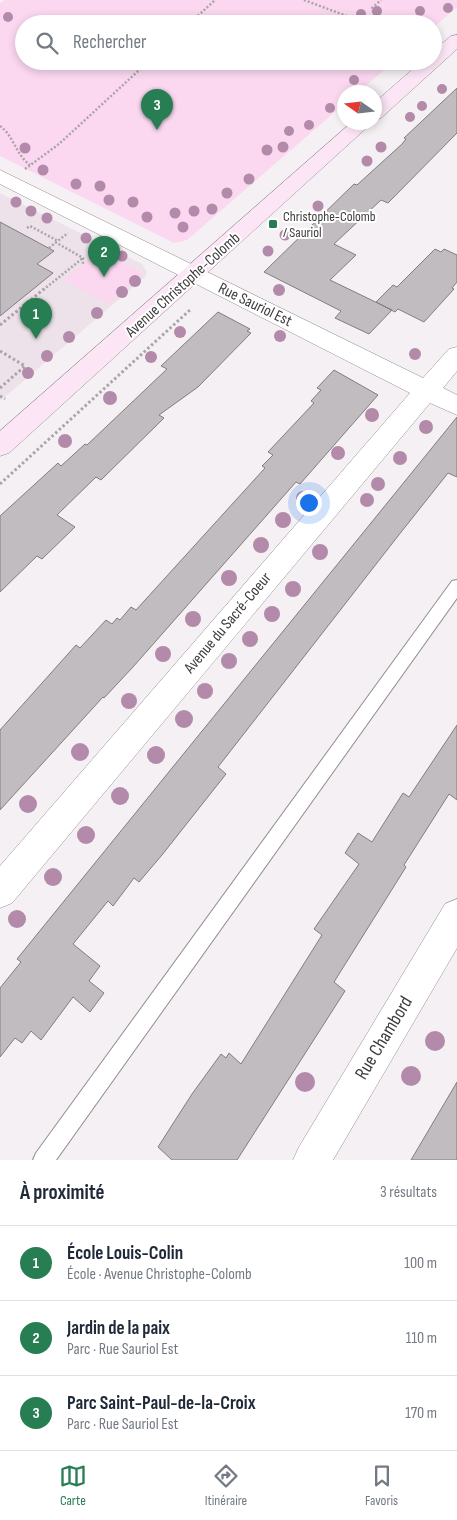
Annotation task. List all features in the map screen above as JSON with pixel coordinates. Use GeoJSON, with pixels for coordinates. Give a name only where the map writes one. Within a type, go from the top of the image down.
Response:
{"type":"FeatureCollection","features":[{"type":"Feature","properties":{"kind":"main road"},"geometry":{"type":"LineString","coordinates":[[442,53],[457,40]]}},
{"type":"Feature","properties":{"kind":"main road"},"geometry":{"type":"LineString","coordinates":[[382,107],[423,70]]}},
{"type":"Feature","properties":{"kind":"main road","name":"Avenue Christophe-Colomb"},"geometry":{"type":"LineString","coordinates":[[0,446],[355,130]]}},
{"type":"Feature","properties":{"kind":"street","name":"Rue Sauriol Est"},"geometry":{"type":"LineString","coordinates":[[0,176],[457,406]]}},
{"type":"Feature","properties":{"kind":"street","name":"Avenue du Sacré-Coeur"},"geometry":{"type":"LineString","coordinates":[[0,891],[457,355]]}},
{"type":"Feature","properties":{"kind":"street","name":"Rue Chambord"},"geometry":{"type":"LineString","coordinates":[[312,1160],[457,916]]}},
{"type":"Feature","properties":{"kind":"lane"},"geometry":{"type":"LineString","coordinates":[[43,1160],[457,586]]}},
{"type":"Feature","properties":{"kind":"path"},"geometry":{"type":"LineString","coordinates":[[199,15],[215,0]]}},
{"type":"Feature","properties":{"kind":"path"},"geometry":{"type":"LineString","coordinates":[[304,0],[344,15]]}},
{"type":"Feature","properties":{"kind":"path"},"geometry":{"type":"LineString","coordinates":[[374,15],[372,8],[380,0]]}},
{"type":"Feature","properties":{"kind":"path"},"geometry":{"type":"LineString","coordinates":[[23,169],[30,166],[59,144],[139,70]]}},
{"type":"Feature","properties":{"kind":"path"},"geometry":{"type":"LineString","coordinates":[[0,126],[12,136],[21,157],[30,166]]}},
{"type":"Feature","properties":{"kind":"path"},"geometry":{"type":"LineString","coordinates":[[27,228],[30,226],[83,258]]}},
{"type":"Feature","properties":{"kind":"path"},"geometry":{"type":"LineString","coordinates":[[49,248],[71,231]]}},
{"type":"Feature","properties":{"kind":"path"},"geometry":{"type":"LineString","coordinates":[[83,258],[83,264]]}},
{"type":"Feature","properties":{"kind":"path"},"geometry":{"type":"LineString","coordinates":[[0,326],[83,258]]}},
{"type":"Feature","properties":{"kind":"path","name":"Avenue Christophe-Colomb"},"geometry":{"type":"LineString","coordinates":[[0,484],[193,307]]}},
{"type":"Feature","properties":{"kind":"path"},"geometry":{"type":"LineString","coordinates":[[0,351],[25,366],[0,388]]}},
{"type":"Feature","properties":{"kind":"path"},"geometry":{"type":"LineString","coordinates":[[0,396],[5,399]]}},
{"type":"Feature","properties":{"kind":"shaded area"},"geometry":{"type":"Polygon","coordinates":[[[5,0],[457,0],[457,7],[442,20],[442,15],[15,15],[15,70],[384,70],[366,85],[337,85],[337,110],[187,240],[174,243],[0,156],[0,3],[5,0]]]}},
{"type":"Feature","properties":{"kind":"shaded area"},"geometry":{"type":"Polygon","coordinates":[[[0,193],[142,264],[147,272],[145,277],[0,401],[0,193]]]}},
{"type":"Feature","properties":{"kind":"shaded area"},"geometry":{"type":"Polygon","coordinates":[[[100,250],[143,273],[108,304],[63,280],[100,250]]]}},
{"type":"Feature","properties":{"kind":"building"},"geometry":{"type":"Polygon","coordinates":[[[457,88],[457,133],[388,203],[381,200],[334,244],[356,255],[330,280],[392,310],[369,334],[335,318],[341,311],[264,272],[354,184],[357,185],[402,144],[406,139],[404,138],[457,88]]]}},
{"type":"Feature","properties":{"kind":"building"},"geometry":{"type":"Polygon","coordinates":[[[0,222],[54,251],[37,264],[53,273],[0,316],[0,222]]]}},
{"type":"Feature","properties":{"kind":"building"},"geometry":{"type":"Polygon","coordinates":[[[435,249],[441,252],[444,249],[457,255],[457,282],[452,288],[454,289],[424,322],[398,309],[395,312],[376,302],[393,285],[397,287],[435,249]]]}},
{"type":"Feature","properties":{"kind":"building"},"geometry":{"type":"Polygon","coordinates":[[[218,312],[250,329],[247,331],[251,333],[198,387],[159,415],[164,418],[101,480],[96,477],[57,515],[75,527],[42,559],[37,556],[0,592],[0,516],[58,463],[61,466],[85,444],[87,445],[167,369],[161,366],[218,312]]]}},
{"type":"Feature","properties":{"kind":"building"},"geometry":{"type":"Polygon","coordinates":[[[334,370],[378,395],[300,484],[296,482],[133,667],[103,697],[0,810],[0,730],[76,645],[80,648],[106,620],[112,624],[117,618],[120,620],[131,607],[136,610],[265,468],[262,466],[273,455],[268,452],[314,403],[311,401],[321,390],[317,388],[334,370]]]}},
{"type":"Feature","properties":{"kind":"building"},"geometry":{"type":"Polygon","coordinates":[[[457,417],[457,477],[448,473],[398,536],[218,767],[226,774],[162,855],[139,882],[134,878],[113,906],[108,901],[73,944],[100,966],[89,981],[104,993],[90,1012],[73,997],[41,1040],[31,1031],[22,1043],[15,1038],[0,1057],[0,988],[21,962],[17,959],[457,417]]]}},
{"type":"Feature","properties":{"kind":"building"},"geometry":{"type":"Polygon","coordinates":[[[457,725],[457,800],[449,794],[404,865],[406,867],[334,982],[345,991],[237,1160],[172,1160],[158,1147],[192,1094],[221,1054],[226,1058],[229,1053],[241,1064],[322,935],[314,929],[359,864],[345,853],[358,833],[372,842],[403,793],[409,797],[457,725]]]}},
{"type":"Feature","properties":{"kind":"building"},"geometry":{"type":"Polygon","coordinates":[[[457,1082],[457,1160],[411,1160],[457,1082]]]}},
{"type":"Feature","properties":{"kind":"place","name":"Parc Saint-Paul-de-la-Croix"},"geometry":{"type":"Point","coordinates":[157,130]}},
{"type":"Feature","properties":{"kind":"place","name":"Christophe-Colomb / Sauriol"},"geometry":{"type":"Point","coordinates":[273,224]}},
{"type":"Feature","properties":{"kind":"place","name":"Jardin de la paix"},"geometry":{"type":"Point","coordinates":[104,277]}},
{"type":"Feature","properties":{"kind":"place","name":"École Louis-Colin"},"geometry":{"type":"Point","coordinates":[36,339]}}]}
